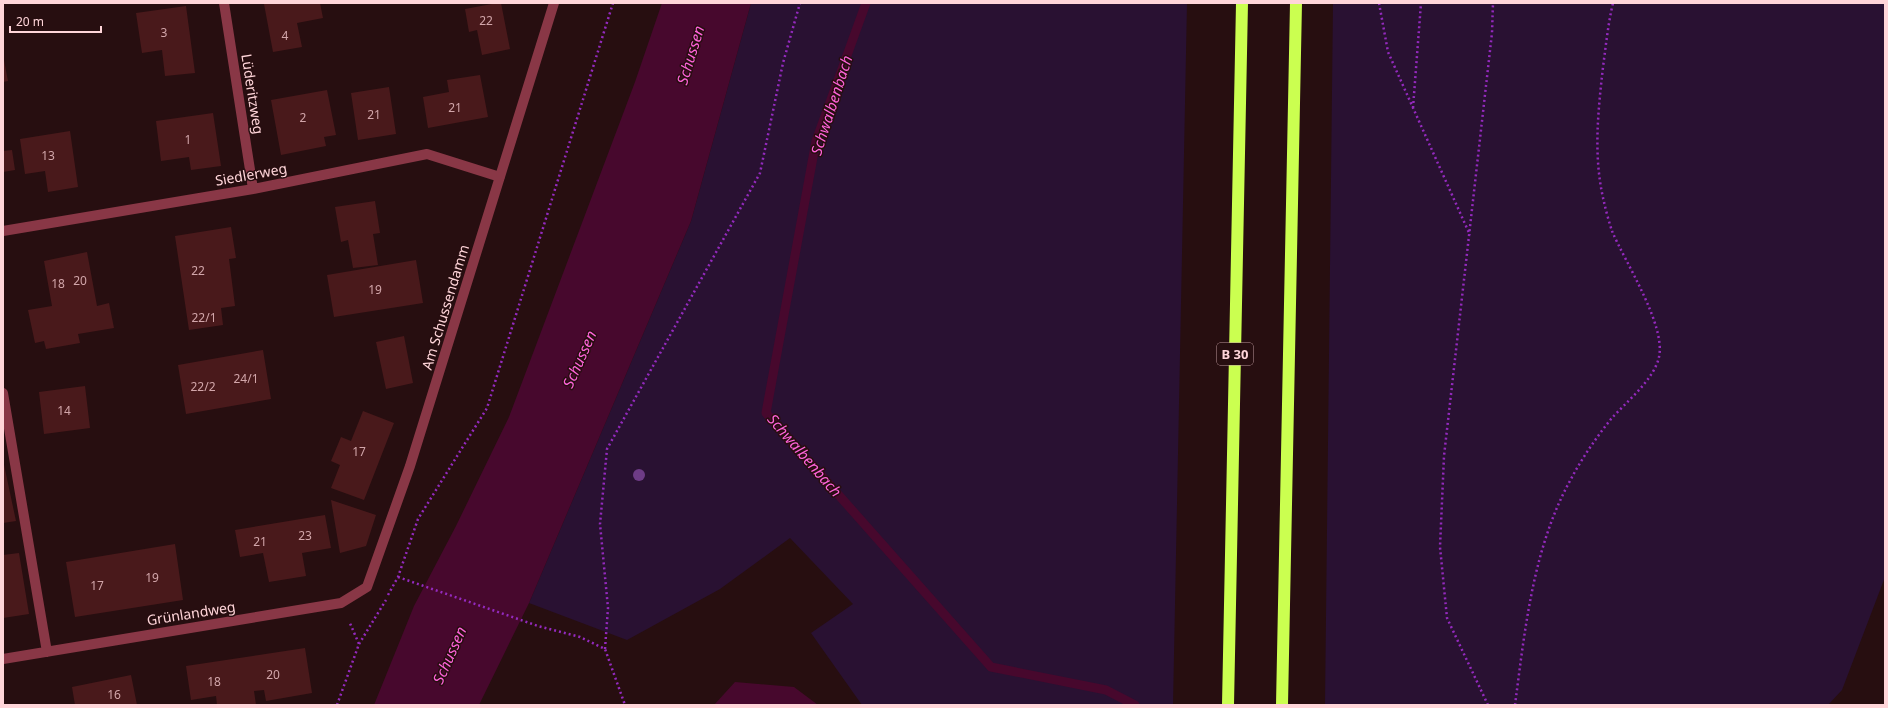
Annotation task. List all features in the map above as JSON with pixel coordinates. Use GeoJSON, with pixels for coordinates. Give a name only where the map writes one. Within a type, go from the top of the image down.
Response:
{"type":"FeatureCollection","features":[{"type":"Feature","properties":{"kind":"highway","name":"B 30"},"geometry":{"type":"LineString","coordinates":[[1228,705],[1242,3]]}},
{"type":"Feature","properties":{"kind":"highway"},"geometry":{"type":"LineString","coordinates":[[1282,705],[1296,3]]}},
{"type":"Feature","properties":{"kind":"street","name":"Lüderitzweg"},"geometry":{"type":"LineString","coordinates":[[224,3],[253,189]]}},
{"type":"Feature","properties":{"kind":"street","name":"Am Schussendamm"},"geometry":{"type":"LineString","coordinates":[[341,603],[367,587],[410,466],[554,3]]}},
{"type":"Feature","properties":{"kind":"street","name":"Siedlerweg"},"geometry":{"type":"LineString","coordinates":[[3,231],[253,189],[427,154],[500,177]]}},
{"type":"Feature","properties":{"kind":"street"},"geometry":{"type":"LineString","coordinates":[[3,393],[47,652]]}},
{"type":"Feature","properties":{"kind":"street","name":"Grünlandweg"},"geometry":{"type":"LineString","coordinates":[[3,659],[341,603]]}},
{"type":"Feature","properties":{"kind":"path"},"geometry":{"type":"LineString","coordinates":[[337,705],[359,644],[398,577],[418,519],[487,408],[613,3]]}},
{"type":"Feature","properties":{"kind":"path"},"geometry":{"type":"LineString","coordinates":[[625,705],[605,649],[608,608],[600,524],[607,449],[760,173],[783,63],[800,3]]}},
{"type":"Feature","properties":{"kind":"path"},"geometry":{"type":"LineString","coordinates":[[1379,3],[1388,52],[1470,235]]}},
{"type":"Feature","properties":{"kind":"path"},"geometry":{"type":"LineString","coordinates":[[1413,108],[1422,3]]}},
{"type":"Feature","properties":{"kind":"path"},"geometry":{"type":"LineString","coordinates":[[1488,705],[1447,618],[1440,547],[1444,456],[1492,33],[1493,3]]}},
{"type":"Feature","properties":{"kind":"path"},"geometry":{"type":"LineString","coordinates":[[1515,705],[1536,572],[1558,505],[1571,478],[1592,445],[1613,418],[1640,388],[1653,370],[1659,358],[1659,335],[1646,302],[1612,229],[1599,176],[1597,151],[1598,108],[1613,3]]}},
{"type":"Feature","properties":{"kind":"path"},"geometry":{"type":"LineString","coordinates":[[398,577],[538,626],[580,637],[605,649]]}},
{"type":"Feature","properties":{"kind":"path"},"geometry":{"type":"LineString","coordinates":[[341,603],[359,644]]}},
{"type":"Feature","properties":{"kind":"shaded area"},"geometry":{"type":"Polygon","coordinates":[[[751,3],[1187,3],[1173,705],[862,705],[811,633],[853,604],[790,538],[720,589],[627,640],[529,603],[691,221],[751,3]]]}},
{"type":"Feature","properties":{"kind":"shaded area"},"geometry":{"type":"Polygon","coordinates":[[[1333,3],[1885,3],[1885,577],[1842,690],[1828,705],[1325,705],[1333,3]]]}},
{"type":"Feature","properties":{"kind":"water","name":"Schussen"},"geometry":{"type":"Polygon","coordinates":[[[662,3],[751,3],[691,221],[529,603],[479,705],[374,705],[414,606],[456,526],[509,417],[635,82],[662,3]]]}},
{"type":"Feature","properties":{"kind":"water"},"geometry":{"type":"Polygon","coordinates":[[[735,682],[794,687],[818,705],[714,705],[735,682]]]}},
{"type":"Feature","properties":{"kind":"building"},"geometry":{"type":"Polygon","coordinates":[[[320,3],[323,18],[297,23],[302,47],[273,52],[264,4],[320,3]]]}},
{"type":"Feature","properties":{"kind":"building"},"geometry":{"type":"Polygon","coordinates":[[[501,3],[510,49],[482,55],[477,30],[469,32],[465,9],[501,3]]]}},
{"type":"Feature","properties":{"kind":"building"},"geometry":{"type":"Polygon","coordinates":[[[186,6],[195,73],[165,76],[162,50],[142,53],[136,13],[186,6]]]}},
{"type":"Feature","properties":{"kind":"building"},"geometry":{"type":"Polygon","coordinates":[[[3,55],[8,81],[3,82],[3,55]]]}},
{"type":"Feature","properties":{"kind":"building"},"geometry":{"type":"Polygon","coordinates":[[[480,75],[488,117],[428,128],[423,97],[449,92],[447,80],[480,75]]]}},
{"type":"Feature","properties":{"kind":"building"},"geometry":{"type":"Polygon","coordinates":[[[389,87],[396,134],[358,140],[351,93],[389,87]]]}},
{"type":"Feature","properties":{"kind":"building"},"geometry":{"type":"Polygon","coordinates":[[[327,90],[336,135],[324,137],[326,146],[281,155],[271,100],[327,90]]]}},
{"type":"Feature","properties":{"kind":"building"},"geometry":{"type":"Polygon","coordinates":[[[213,113],[221,166],[191,170],[189,157],[161,161],[156,121],[213,113]]]}},
{"type":"Feature","properties":{"kind":"building"},"geometry":{"type":"Polygon","coordinates":[[[70,131],[78,187],[48,192],[45,171],[25,174],[20,139],[70,131]]]}},
{"type":"Feature","properties":{"kind":"building"},"geometry":{"type":"Polygon","coordinates":[[[12,150],[15,170],[3,172],[3,151],[12,150]]]}},
{"type":"Feature","properties":{"kind":"building"},"geometry":{"type":"Polygon","coordinates":[[[375,201],[380,233],[373,234],[378,265],[353,268],[348,240],[341,242],[335,207],[375,201]]]}},
{"type":"Feature","properties":{"kind":"building"},"geometry":{"type":"Polygon","coordinates":[[[231,227],[236,258],[229,259],[235,306],[221,308],[223,325],[189,330],[175,236],[231,227]]]}},
{"type":"Feature","properties":{"kind":"building"},"geometry":{"type":"Polygon","coordinates":[[[87,252],[97,306],[109,303],[114,328],[78,334],[80,343],[46,349],[44,341],[35,343],[28,310],[52,306],[44,261],[87,252]]]}},
{"type":"Feature","properties":{"kind":"building"},"geometry":{"type":"Polygon","coordinates":[[[416,260],[423,303],[334,317],[327,275],[416,260]]]}},
{"type":"Feature","properties":{"kind":"building"},"geometry":{"type":"Polygon","coordinates":[[[404,336],[413,383],[386,389],[376,342],[404,336]]]}},
{"type":"Feature","properties":{"kind":"building"},"geometry":{"type":"Polygon","coordinates":[[[263,350],[271,399],[186,414],[178,365],[263,350]]]}},
{"type":"Feature","properties":{"kind":"building"},"geometry":{"type":"Polygon","coordinates":[[[85,386],[90,428],[44,434],[39,392],[85,386]]]}},
{"type":"Feature","properties":{"kind":"building"},"geometry":{"type":"Polygon","coordinates":[[[363,411],[394,423],[364,500],[331,488],[340,465],[331,461],[341,437],[351,441],[363,411]]]}},
{"type":"Feature","properties":{"kind":"building"},"geometry":{"type":"Polygon","coordinates":[[[3,460],[16,521],[3,523],[3,460]]]}},
{"type":"Feature","properties":{"kind":"building"},"geometry":{"type":"Polygon","coordinates":[[[331,500],[376,515],[366,546],[340,553],[331,500]]]}},
{"type":"Feature","properties":{"kind":"building"},"geometry":{"type":"Polygon","coordinates":[[[325,515],[331,548],[302,553],[306,576],[269,582],[263,553],[240,557],[235,530],[325,515]]]}},
{"type":"Feature","properties":{"kind":"building"},"geometry":{"type":"Polygon","coordinates":[[[175,544],[183,600],[75,617],[66,562],[175,544]]]}},
{"type":"Feature","properties":{"kind":"building"},"geometry":{"type":"Polygon","coordinates":[[[19,553],[29,614],[3,618],[3,555],[19,553]]]}},
{"type":"Feature","properties":{"kind":"building"},"geometry":{"type":"Polygon","coordinates":[[[305,648],[312,693],[266,701],[264,690],[254,691],[256,705],[217,705],[216,696],[191,700],[186,666],[305,648]]]}},
{"type":"Feature","properties":{"kind":"building"},"geometry":{"type":"Polygon","coordinates":[[[131,675],[137,705],[75,705],[72,687],[131,675]]]}},
{"type":"Feature","properties":{"kind":"waterway","name":"Schwalbenbach"},"geometry":{"type":"LineString","coordinates":[[866,3],[816,141],[766,413],[991,667],[1106,690],[1135,705]]}}]}
